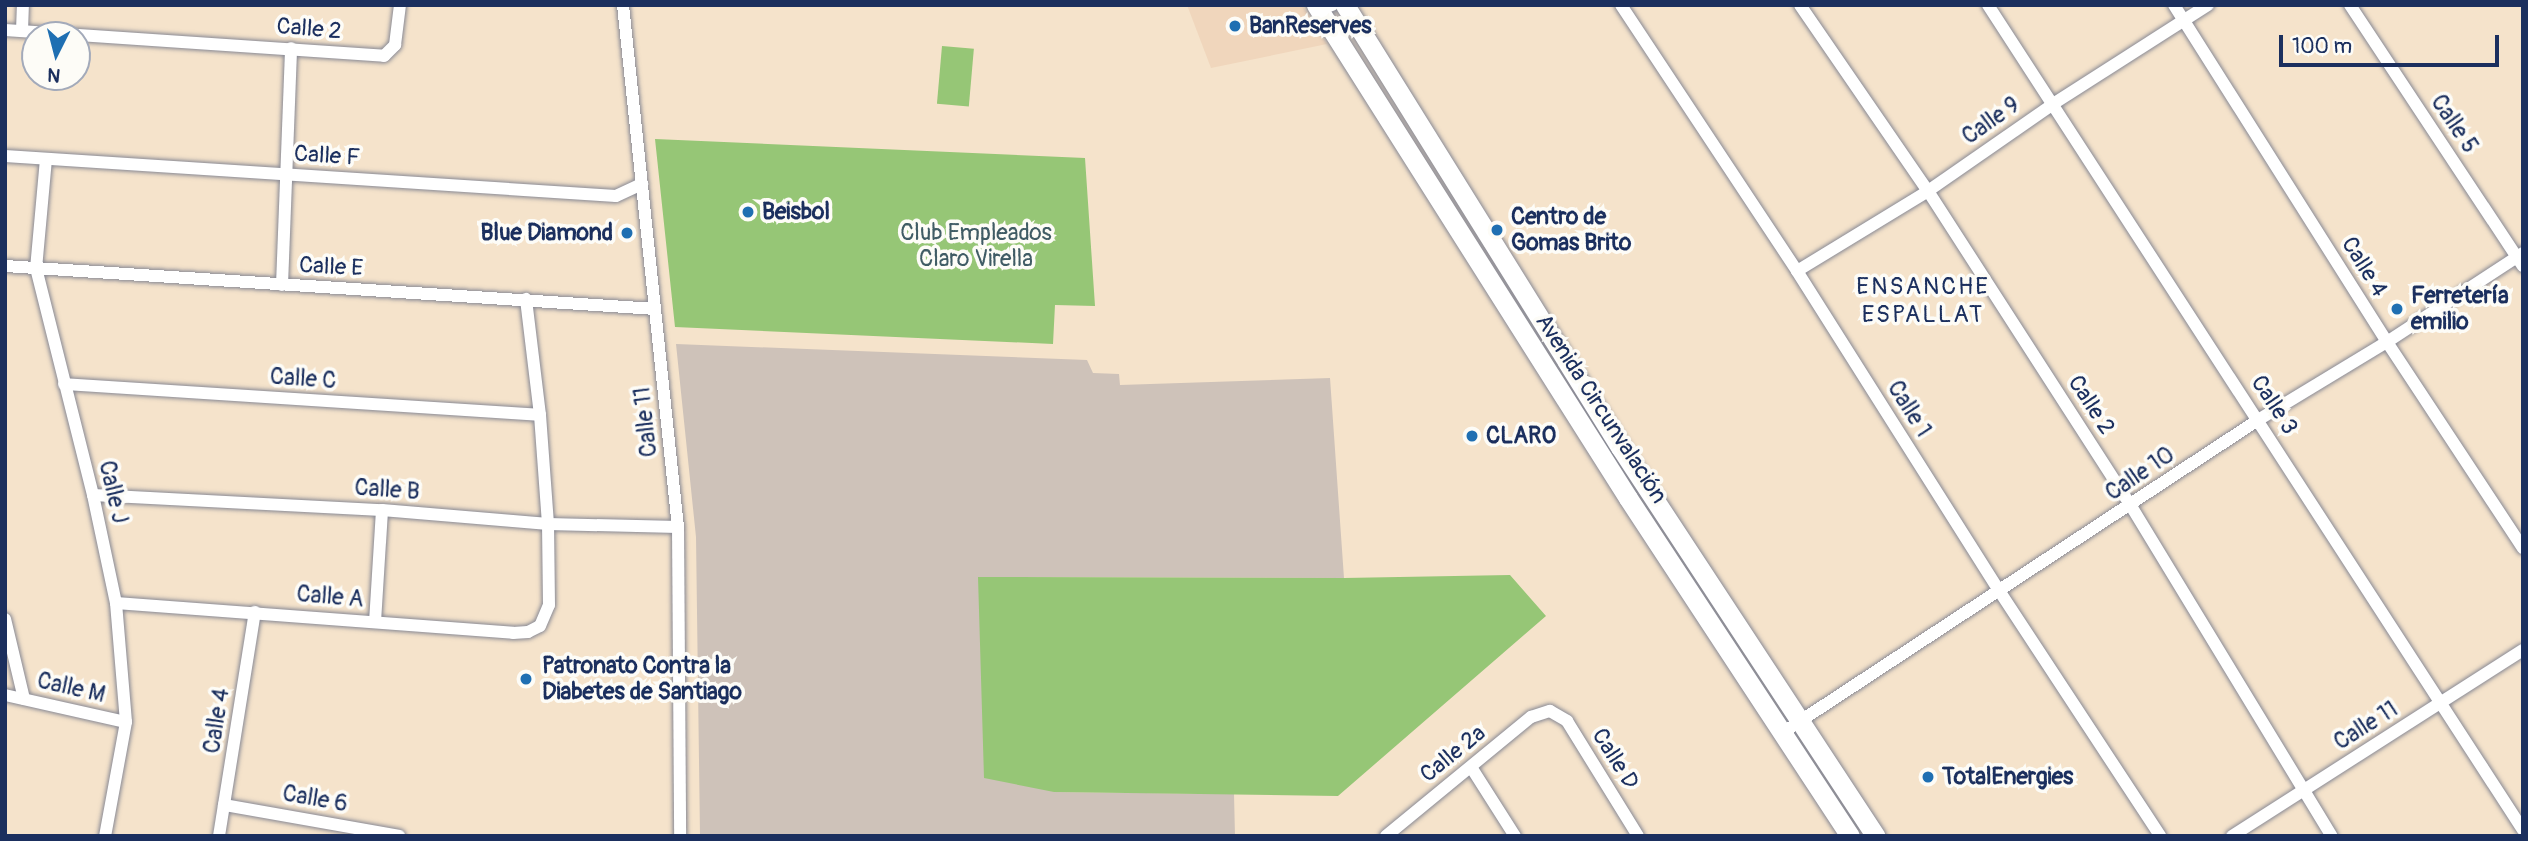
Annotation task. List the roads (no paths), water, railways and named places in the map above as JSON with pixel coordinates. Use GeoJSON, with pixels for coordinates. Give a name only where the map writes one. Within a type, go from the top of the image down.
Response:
{"type":"FeatureCollection","features":[{"type":"Feature","properties":{"kind":"main road","name":"Avenida Circunvalación"},"geometry":{"type":"LineString","coordinates":[[1345,5],[1613,435],[1876,836]]}},
{"type":"Feature","properties":{"kind":"main road","name":"Avenida Circunvalación"},"geometry":{"type":"LineString","coordinates":[[1322,7],[1607,467],[1850,836]]}},
{"type":"Feature","properties":{"kind":"street","name":"Calle 2"},"geometry":{"type":"LineString","coordinates":[[91,35],[291,48],[384,57],[396,45],[400,5]]}},
{"type":"Feature","properties":{"kind":"street","name":"Calle 11"},"geometry":{"type":"LineString","coordinates":[[623,5],[678,527],[680,836]]}},
{"type":"Feature","properties":{"kind":"street","name":"Calle 1"},"geometry":{"type":"LineString","coordinates":[[1621,5],[1797,271],[2000,592],[2160,836]]}},
{"type":"Feature","properties":{"kind":"street","name":"Calle 2"},"geometry":{"type":"LineString","coordinates":[[1800,5],[1928,191],[2132,506],[2332,836]]}},
{"type":"Feature","properties":{"kind":"street","name":"Calle 3"},"geometry":{"type":"LineString","coordinates":[[1988,5],[2523,830]]}},
{"type":"Feature","properties":{"kind":"street","name":"Calle 4"},"geometry":{"type":"LineString","coordinates":[[2174,5],[2387,342],[2523,548]]}},
{"type":"Feature","properties":{"kind":"street","name":"Calle 9"},"geometry":{"type":"LineString","coordinates":[[1797,271],[1928,191],[2053,104],[2208,5]]}},
{"type":"Feature","properties":{"kind":"street","name":"Calle 5"},"geometry":{"type":"LineString","coordinates":[[2350,5],[2521,258]]}},
{"type":"Feature","properties":{"kind":"street"},"geometry":{"type":"LineString","coordinates":[[282,285],[291,48]]}},
{"type":"Feature","properties":{"kind":"street","name":"Calle F"},"geometry":{"type":"LineString","coordinates":[[5,156],[616,196],[642,184]]}},
{"type":"Feature","properties":{"kind":"street","name":"Calle J"},"geometry":{"type":"LineString","coordinates":[[46,159],[36,268],[93,495],[116,603],[126,722],[105,836]]}},
{"type":"Feature","properties":{"kind":"street","name":"Calle 10"},"geometry":{"type":"LineString","coordinates":[[1782,733],[2132,506],[2258,420],[2521,258]]}},
{"type":"Feature","properties":{"kind":"street","name":"Calle E"},"geometry":{"type":"LineString","coordinates":[[5,266],[655,309]]}},
{"type":"Feature","properties":{"kind":"street"},"geometry":{"type":"LineString","coordinates":[[526,299],[540,415],[548,523]]}},
{"type":"Feature","properties":{"kind":"street","name":"Calle C"},"geometry":{"type":"LineString","coordinates":[[64,384],[540,415]]}},
{"type":"Feature","properties":{"kind":"street","name":"Calle B"},"geometry":{"type":"LineString","coordinates":[[93,495],[382,510],[548,523],[678,527]]}},
{"type":"Feature","properties":{"kind":"street"},"geometry":{"type":"LineString","coordinates":[[375,622],[382,510]]}},
{"type":"Feature","properties":{"kind":"street","name":"Calle A"},"geometry":{"type":"LineString","coordinates":[[116,603],[528,632],[540,626],[549,605],[548,523]]}},
{"type":"Feature","properties":{"kind":"street","name":"Calle 4"},"geometry":{"type":"LineString","coordinates":[[219,836],[256,612]]}},
{"type":"Feature","properties":{"kind":"street"},"geometry":{"type":"LineString","coordinates":[[5,619],[24,699]]}},
{"type":"Feature","properties":{"kind":"street","name":"Calle 11"},"geometry":{"type":"LineString","coordinates":[[2232,836],[2523,650]]}},
{"type":"Feature","properties":{"kind":"street","name":"Calle M"},"geometry":{"type":"LineString","coordinates":[[5,695],[126,722]]}},
{"type":"Feature","properties":{"kind":"street","name":"Calle 2a"},"geometry":{"type":"LineString","coordinates":[[1386,836],[1531,717],[1550,711]]}},
{"type":"Feature","properties":{"kind":"street","name":"Calle D"},"geometry":{"type":"LineString","coordinates":[[1550,711],[1567,721],[1638,836]]}},
{"type":"Feature","properties":{"kind":"street"},"geometry":{"type":"LineString","coordinates":[[1471,767],[1515,836]]}},
{"type":"Feature","properties":{"kind":"street","name":"Calle 6"},"geometry":{"type":"LineString","coordinates":[[225,804],[399,836]]}},
{"type":"Feature","properties":{"kind":"place","name":"BanReserves"},"geometry":{"type":"Point","coordinates":[1235,26]}},
{"type":"Feature","properties":{"kind":"place","name":"Beisbol"},"geometry":{"type":"Point","coordinates":[748,212]}},
{"type":"Feature","properties":{"kind":"place","name":"Centro de Gomas Brito"},"geometry":{"type":"Point","coordinates":[1497,230]}},
{"type":"Feature","properties":{"kind":"place","name":"Blue Diamond"},"geometry":{"type":"Point","coordinates":[627,233]}},
{"type":"Feature","properties":{"kind":"place","name":"Ferretería emilio"},"geometry":{"type":"Point","coordinates":[2397,309]}},
{"type":"Feature","properties":{"kind":"place","name":"CLARO"},"geometry":{"type":"Point","coordinates":[1472,436]}},
{"type":"Feature","properties":{"kind":"place","name":"Patronato Contra la Diabetes de Santiago"},"geometry":{"type":"Point","coordinates":[526,679]}},
{"type":"Feature","properties":{"kind":"place","name":"TotalEnergies"},"geometry":{"type":"Point","coordinates":[1928,777]}},
{"type":"Feature","properties":{"kind":"district","name":"ENSANCHE ESPALLAT"},"geometry":{"type":"Point","coordinates":[1923,301]}},
{"type":"Feature","properties":{"kind":"park label","name":"Club Empleados Claro Virella"},"geometry":{"type":"Point","coordinates":[976,246]}}]}
